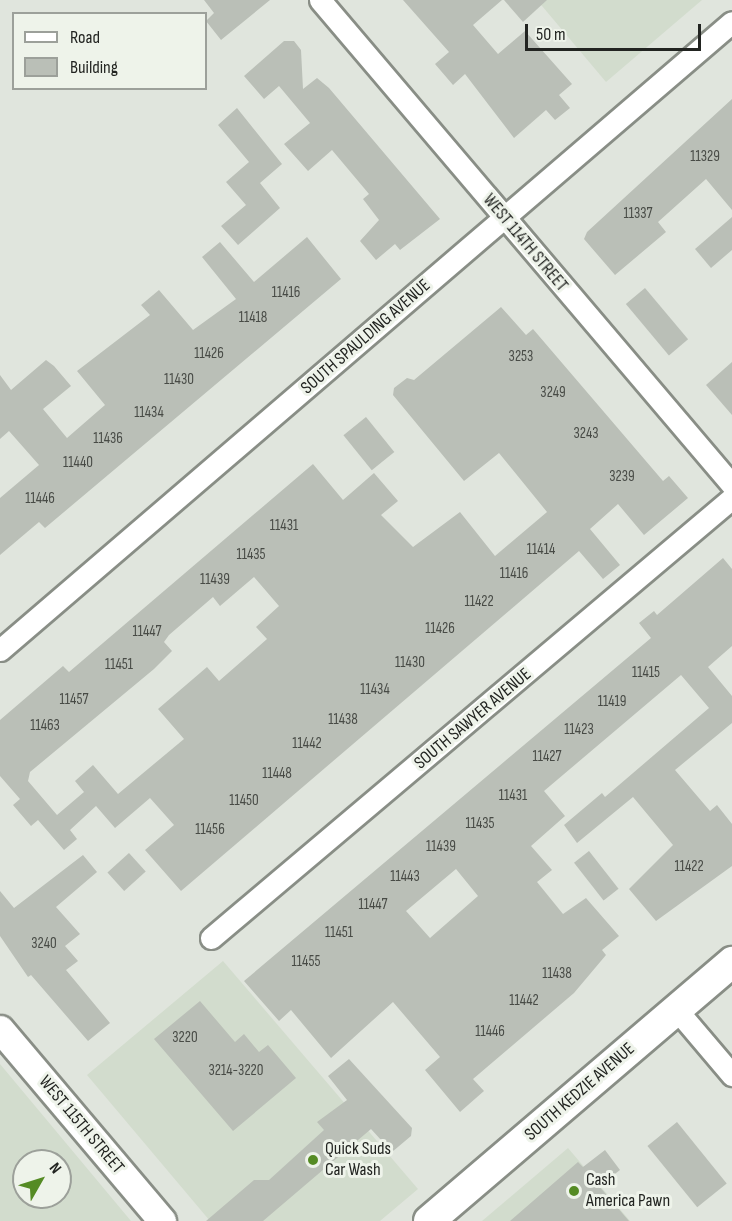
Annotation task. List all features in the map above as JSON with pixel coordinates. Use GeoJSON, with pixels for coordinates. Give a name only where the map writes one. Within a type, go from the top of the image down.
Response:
{"type":"FeatureCollection","features":[{"type":"Feature","properties":{"kind":"main road","name":"SOUTH KEDZIE AVENUE"},"geometry":{"type":"LineString","coordinates":[[429,1221],[732,962]]}},
{"type":"Feature","properties":{"kind":"street","name":"WEST 114TH STREET"},"geometry":{"type":"LineString","coordinates":[[320,0],[732,485]]}},
{"type":"Feature","properties":{"kind":"street","name":"SOUTH SPAULDING AVENUE"},"geometry":{"type":"LineString","coordinates":[[0,650],[732,22]]}},
{"type":"Feature","properties":{"kind":"street","name":"SOUTH SAWYER AVENUE"},"geometry":{"type":"LineString","coordinates":[[211,938],[732,498]]}},
{"type":"Feature","properties":{"kind":"street"},"geometry":{"type":"LineString","coordinates":[[676,1010],[732,1075]]}},
{"type":"Feature","properties":{"kind":"street","name":"WEST 115TH STREET"},"geometry":{"type":"LineString","coordinates":[[0,1029],[162,1221]]}},
{"type":"Feature","properties":{"kind":"shaded area"},"geometry":{"type":"Polygon","coordinates":[[[537,0],[702,0],[606,82],[537,0]]]}},
{"type":"Feature","properties":{"kind":"shaded area"},"geometry":{"type":"Polygon","coordinates":[[[223,961],[418,1189],[380,1221],[210,1221],[87,1075],[223,961]]]}},
{"type":"Feature","properties":{"kind":"shaded area"},"geometry":{"type":"Polygon","coordinates":[[[0,1064],[71,1149],[12,1149],[12,1209],[72,1209],[72,1150],[131,1221],[0,1221],[0,1064]]]}},
{"type":"Feature","properties":{"kind":"shaded area","name":"Cash America Pawn"},"geometry":{"type":"Polygon","coordinates":[[[568,1148],[630,1221],[482,1221],[568,1148]]]}},
{"type":"Feature","properties":{"kind":"building"},"geometry":{"type":"Polygon","coordinates":[[[204,0],[270,0],[221,40],[207,22],[214,13],[204,0]]]}},
{"type":"Feature","properties":{"kind":"building"},"geometry":{"type":"Polygon","coordinates":[[[403,0],[502,0],[473,25],[498,54],[525,31],[572,84],[559,95],[570,108],[555,120],[546,110],[514,138],[465,74],[453,85],[435,64],[449,52],[403,0]]]}},
{"type":"Feature","properties":{"kind":"building"},"geometry":{"type":"Polygon","coordinates":[[[504,0],[547,0],[523,22],[504,0]]]}},
{"type":"Feature","properties":{"kind":"building"},"geometry":{"type":"Polygon","coordinates":[[[284,41],[294,41],[301,50],[303,89],[317,78],[329,88],[440,219],[400,250],[395,244],[376,260],[360,241],[379,220],[363,199],[369,194],[332,150],[308,171],[284,144],[310,123],[279,86],[264,99],[244,76],[284,41]]]}},
{"type":"Feature","properties":{"kind":"building"},"geometry":{"type":"Polygon","coordinates":[[[732,99],[732,210],[706,179],[658,222],[666,232],[615,275],[584,239],[587,232],[732,99]]]}},
{"type":"Feature","properties":{"kind":"building"},"geometry":{"type":"Polygon","coordinates":[[[237,108],[282,164],[260,183],[280,208],[238,245],[221,226],[246,205],[226,182],[249,162],[218,125],[237,108]]]}},
{"type":"Feature","properties":{"kind":"building"},"geometry":{"type":"Polygon","coordinates":[[[732,217],[732,250],[711,268],[695,249],[732,217]]]}},
{"type":"Feature","properties":{"kind":"building"},"geometry":{"type":"Polygon","coordinates":[[[307,237],[341,279],[45,528],[39,522],[0,555],[0,498],[39,465],[9,431],[0,439],[0,375],[11,390],[46,360],[54,366],[71,386],[43,409],[67,438],[105,405],[77,371],[150,315],[141,305],[159,290],[193,330],[236,299],[202,257],[220,242],[254,282],[307,237]]]}},
{"type":"Feature","properties":{"kind":"building"},"geometry":{"type":"Polygon","coordinates":[[[645,288],[688,339],[669,355],[626,304],[645,288]]]}},
{"type":"Feature","properties":{"kind":"building"},"geometry":{"type":"Polygon","coordinates":[[[501,307],[526,335],[533,329],[663,481],[669,476],[688,498],[644,535],[618,504],[590,529],[620,565],[603,579],[579,551],[181,891],[145,850],[174,825],[150,798],[115,828],[96,806],[70,830],[77,839],[64,850],[38,820],[31,826],[13,805],[20,799],[0,776],[0,720],[63,666],[69,672],[313,464],[343,500],[374,473],[398,501],[381,515],[413,547],[460,512],[495,556],[547,512],[499,453],[464,481],[393,395],[394,388],[407,378],[414,380],[501,307]],[[254,577],[220,606],[213,597],[169,635],[164,642],[172,651],[154,669],[30,772],[28,781],[57,815],[84,792],[75,781],[93,765],[118,794],[184,739],[158,709],[207,667],[219,681],[267,639],[256,627],[279,606],[254,577]]]}},
{"type":"Feature","properties":{"kind":"building"},"geometry":{"type":"Polygon","coordinates":[[[732,362],[732,415],[706,385],[732,362]]]}},
{"type":"Feature","properties":{"kind":"building"},"geometry":{"type":"Polygon","coordinates":[[[366,417],[394,452],[372,470],[343,435],[366,417]]]}},
{"type":"Feature","properties":{"kind":"building"},"geometry":{"type":"Polygon","coordinates":[[[723,558],[732,569],[732,646],[708,667],[732,696],[732,723],[675,770],[710,811],[717,805],[732,824],[732,866],[656,921],[629,889],[673,845],[633,797],[577,843],[564,825],[602,793],[605,797],[709,708],[681,675],[544,791],[565,816],[531,846],[552,870],[537,882],[563,914],[586,898],[619,936],[602,950],[606,955],[574,993],[473,1079],[484,1091],[460,1112],[425,1070],[440,1057],[393,1002],[331,1058],[291,1010],[279,1021],[244,981],[651,638],[639,623],[654,611],[657,615],[723,558]],[[456,869],[406,911],[430,938],[478,896],[456,869]]]}},
{"type":"Feature","properties":{"kind":"building"},"geometry":{"type":"Polygon","coordinates":[[[589,851],[619,889],[604,901],[574,863],[589,851]]]}},
{"type":"Feature","properties":{"kind":"building"},"geometry":{"type":"Polygon","coordinates":[[[129,853],[146,872],[124,891],[107,872],[129,853]]]}},
{"type":"Feature","properties":{"kind":"building"},"geometry":{"type":"Polygon","coordinates":[[[83,855],[97,872],[56,907],[80,934],[65,946],[78,961],[66,970],[110,1023],[88,1041],[31,975],[28,977],[0,936],[0,891],[14,908],[83,855]]]}},
{"type":"Feature","properties":{"kind":"building"},"geometry":{"type":"Polygon","coordinates":[[[200,1001],[235,1042],[244,1034],[259,1052],[268,1045],[296,1078],[233,1131],[154,1039],[200,1001]]]}},
{"type":"Feature","properties":{"kind":"building"},"geometry":{"type":"Polygon","coordinates":[[[349,1059],[412,1128],[411,1136],[392,1152],[371,1129],[263,1221],[206,1221],[254,1180],[269,1180],[324,1130],[317,1122],[347,1100],[328,1076],[349,1059]]]}},
{"type":"Feature","properties":{"kind":"building"},"geometry":{"type":"Polygon","coordinates":[[[677,1122],[727,1183],[697,1207],[647,1146],[677,1122]]]}},
{"type":"Feature","properties":{"kind":"building","name":"Cash America Pawn"},"geometry":{"type":"Polygon","coordinates":[[[605,1150],[620,1170],[599,1186],[629,1221],[510,1221],[578,1162],[583,1167],[605,1150]]]}},
{"type":"Feature","properties":{"kind":"place","name":"Quick Suds Car Wash"},"geometry":{"type":"Point","coordinates":[313,1160]}},
{"type":"Feature","properties":{"kind":"place","name":"Cash America Pawn"},"geometry":{"type":"Point","coordinates":[574,1191]}}]}
